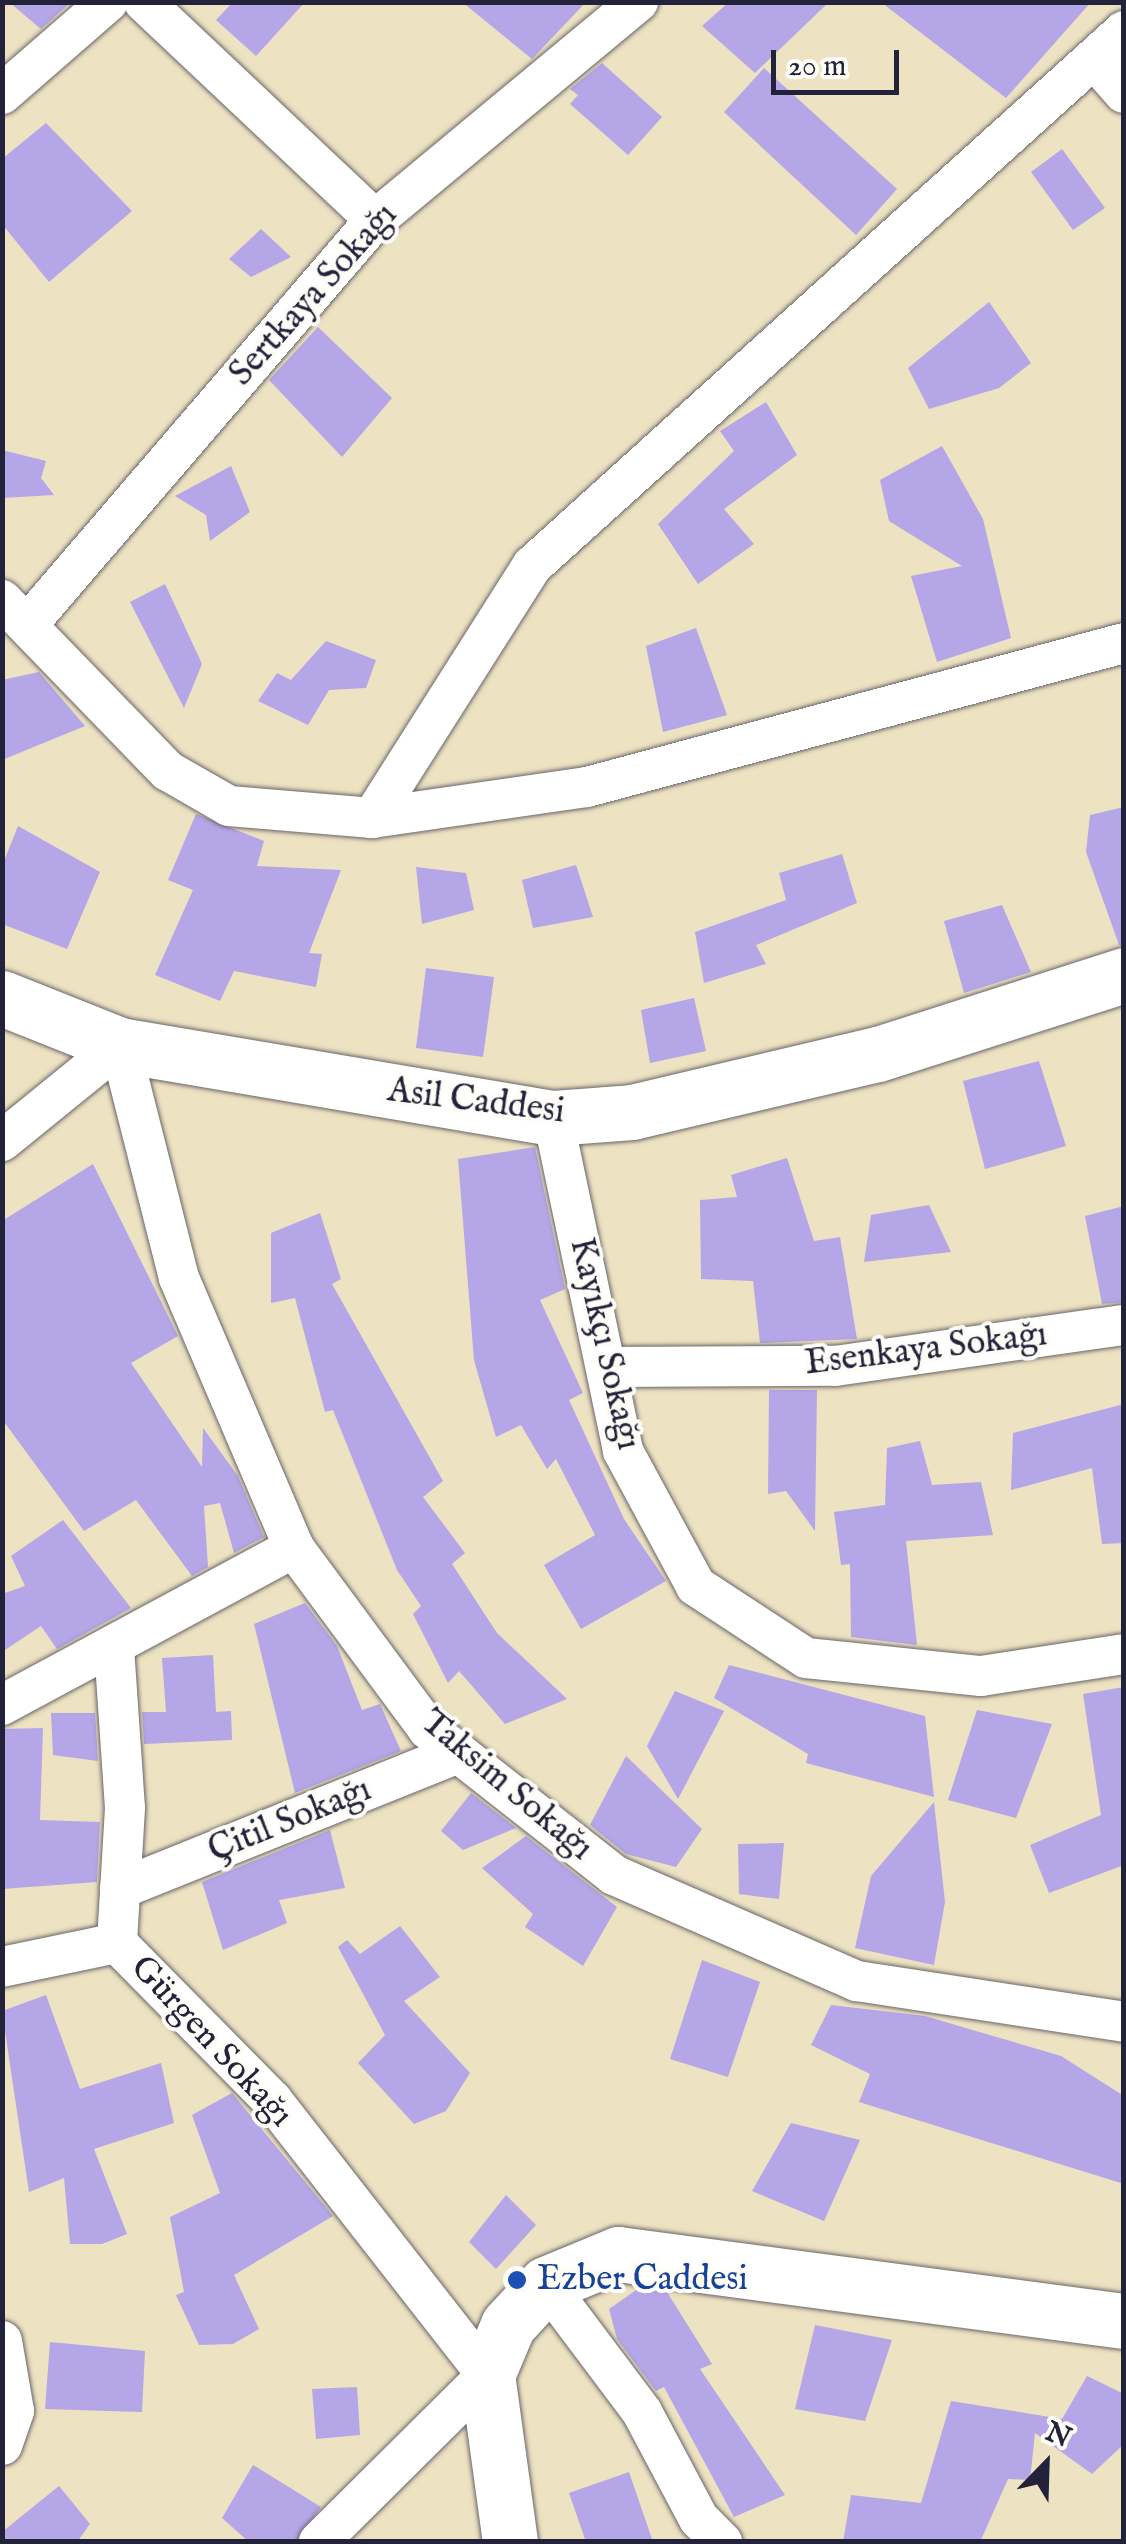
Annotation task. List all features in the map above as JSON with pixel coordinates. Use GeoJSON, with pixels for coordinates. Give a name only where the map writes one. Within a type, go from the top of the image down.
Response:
{"type":"FeatureCollection","features":[{"type":"Feature","properties":{"kind":"street"},"geometry":{"type":"LineString","coordinates":[[2,94],[108,2]]}},
{"type":"Feature","properties":{"kind":"street"},"geometry":{"type":"LineString","coordinates":[[144,2],[375,220]]}},
{"type":"Feature","properties":{"kind":"street","name":"Sertkaya Sokağı"},"geometry":{"type":"LineString","coordinates":[[15,612],[375,220],[638,2]]}},
{"type":"Feature","properties":{"kind":"street"},"geometry":{"type":"LineString","coordinates":[[372,818],[532,566],[1124,31]]}},
{"type":"Feature","properties":{"kind":"street"},"geometry":{"type":"LineString","coordinates":[[1094,59],[1124,93]]}},
{"type":"Feature","properties":{"kind":"street"},"geometry":{"type":"LineString","coordinates":[[15,612],[168,770],[229,806],[372,818],[587,787],[1124,642]]}},
{"type":"Feature","properties":{"kind":"street","name":"Asil Caddesi"},"geometry":{"type":"LineString","coordinates":[[2,998],[120,1045],[553,1118],[632,1112],[878,1054],[1124,975]]}},
{"type":"Feature","properties":{"kind":"street"},"geometry":{"type":"LineString","coordinates":[[2,1141],[120,1045]]}},
{"type":"Feature","properties":{"kind":"street","name":"Taksim Sokağı"},"geometry":{"type":"LineString","coordinates":[[120,1045],[178,1278],[294,1548],[428,1729],[614,1875],[857,1982],[1124,2022]]}},
{"type":"Feature","properties":{"kind":"street","name":"Kayıkçı Sokağı"},"geometry":{"type":"LineString","coordinates":[[553,1118],[623,1451],[696,1586],[806,1658],[981,1676],[1124,1654]]}},
{"type":"Feature","properties":{"kind":"street","name":"Esenkaya Sokağı"},"geometry":{"type":"LineString","coordinates":[[607,1367],[835,1366],[1124,1325]]}},
{"type":"Feature","properties":{"kind":"street"},"geometry":{"type":"LineString","coordinates":[[2,1705],[294,1548]]}},
{"type":"Feature","properties":{"kind":"street","name":"Gürgen Sokağı"},"geometry":{"type":"LineString","coordinates":[[114,1647],[120,1889],[117,1943],[272,2100],[487,2375]]}},
{"type":"Feature","properties":{"kind":"street","name":"Çitil Sokağı"},"geometry":{"type":"LineString","coordinates":[[120,1889],[459,1753]]}},
{"type":"Feature","properties":{"kind":"street"},"geometry":{"type":"LineString","coordinates":[[2,1967],[117,1943]]}},
{"type":"Feature","properties":{"kind":"street"},"geometry":{"type":"LineString","coordinates":[[319,2542],[487,2375],[508,2325],[546,2284],[618,2254],[1124,2320]]}},
{"type":"Feature","properties":{"kind":"street"},"geometry":{"type":"LineString","coordinates":[[546,2284],[642,2412],[699,2518],[722,2542]]}},
{"type":"Feature","properties":{"kind":"street"},"geometry":{"type":"LineString","coordinates":[[2,2341],[14,2411],[2,2445]]}},
{"type":"Feature","properties":{"kind":"street"},"geometry":{"type":"LineString","coordinates":[[487,2375],[510,2542]]}},
{"type":"Feature","properties":{"kind":"building"},"geometry":{"type":"Polygon","coordinates":[[[9,2],[71,2],[41,29],[9,2]]]}},
{"type":"Feature","properties":{"kind":"building"},"geometry":{"type":"Polygon","coordinates":[[[233,2],[305,2],[256,56],[216,20],[233,2]]]}},
{"type":"Feature","properties":{"kind":"building"},"geometry":{"type":"Polygon","coordinates":[[[462,2],[586,2],[532,59],[462,2]]]}},
{"type":"Feature","properties":{"kind":"building"},"geometry":{"type":"Polygon","coordinates":[[[729,2],[829,2],[755,73],[702,26],[729,2]]]}},
{"type":"Feature","properties":{"kind":"building"},"geometry":{"type":"Polygon","coordinates":[[[1004,2],[1091,2],[1006,98],[882,3],[1004,2]]]}},
{"type":"Feature","properties":{"kind":"building"},"geometry":{"type":"Polygon","coordinates":[[[602,63],[662,117],[628,155],[570,104],[578,95],[570,89],[602,63]]]}},
{"type":"Feature","properties":{"kind":"building"},"geometry":{"type":"Polygon","coordinates":[[[764,68],[897,189],[856,235],[724,112],[764,68]]]}},
{"type":"Feature","properties":{"kind":"building"},"geometry":{"type":"Polygon","coordinates":[[[46,123],[132,211],[49,282],[2,224],[2,159],[46,123]]]}},
{"type":"Feature","properties":{"kind":"building"},"geometry":{"type":"Polygon","coordinates":[[[1062,149],[1105,208],[1073,230],[1031,172],[1062,149]]]}},
{"type":"Feature","properties":{"kind":"building"},"geometry":{"type":"Polygon","coordinates":[[[261,229],[291,257],[251,277],[229,259],[261,229]]]}},
{"type":"Feature","properties":{"kind":"building"},"geometry":{"type":"Polygon","coordinates":[[[989,302],[1031,363],[999,388],[929,409],[908,368],[989,302]]]}},
{"type":"Feature","properties":{"kind":"building"},"geometry":{"type":"Polygon","coordinates":[[[318,327],[392,398],[342,457],[269,380],[318,327]]]}},
{"type":"Feature","properties":{"kind":"building"},"geometry":{"type":"Polygon","coordinates":[[[766,402],[797,455],[724,509],[754,544],[698,584],[658,524],[734,451],[720,431],[766,402]]]}},
{"type":"Feature","properties":{"kind":"building"},"geometry":{"type":"Polygon","coordinates":[[[942,446],[983,519],[1011,638],[937,662],[911,576],[962,566],[889,521],[880,480],[942,446]]]}},
{"type":"Feature","properties":{"kind":"building"},"geometry":{"type":"Polygon","coordinates":[[[2,450],[46,461],[41,478],[54,495],[2,498],[2,450]]]}},
{"type":"Feature","properties":{"kind":"building"},"geometry":{"type":"Polygon","coordinates":[[[231,466],[250,512],[210,541],[206,515],[175,496],[231,466]]]}},
{"type":"Feature","properties":{"kind":"building"},"geometry":{"type":"Polygon","coordinates":[[[165,584],[202,664],[184,708],[130,602],[165,584]]]}},
{"type":"Feature","properties":{"kind":"building"},"geometry":{"type":"Polygon","coordinates":[[[696,628],[727,715],[663,732],[646,646],[696,628]]]}},
{"type":"Feature","properties":{"kind":"building"},"geometry":{"type":"Polygon","coordinates":[[[326,641],[376,660],[366,688],[329,690],[308,725],[258,701],[277,673],[291,680],[326,641]]]}},
{"type":"Feature","properties":{"kind":"building"},"geometry":{"type":"Polygon","coordinates":[[[39,672],[85,726],[2,760],[2,680],[39,672]]]}},
{"type":"Feature","properties":{"kind":"building"},"geometry":{"type":"Polygon","coordinates":[[[1124,807],[1124,945],[1119,945],[1086,852],[1090,815],[1124,807]]]}},
{"type":"Feature","properties":{"kind":"building"},"geometry":{"type":"Polygon","coordinates":[[[196,814],[264,841],[257,866],[341,870],[309,953],[322,954],[316,987],[234,971],[220,1001],[155,975],[193,890],[168,880],[196,814]]]}},
{"type":"Feature","properties":{"kind":"building"},"geometry":{"type":"Polygon","coordinates":[[[18,826],[100,872],[67,949],[2,924],[2,866],[18,826]]]}},
{"type":"Feature","properties":{"kind":"building"},"geometry":{"type":"Polygon","coordinates":[[[842,854],[857,903],[756,945],[766,964],[704,983],[695,932],[786,900],[779,873],[842,854]]]}},
{"type":"Feature","properties":{"kind":"building"},"geometry":{"type":"Polygon","coordinates":[[[576,865],[593,917],[533,928],[522,880],[576,865]]]}},
{"type":"Feature","properties":{"kind":"building"},"geometry":{"type":"Polygon","coordinates":[[[416,867],[466,873],[474,910],[422,924],[416,867]]]}},
{"type":"Feature","properties":{"kind":"building"},"geometry":{"type":"Polygon","coordinates":[[[1002,905],[1031,972],[964,993],[944,921],[1002,905]]]}},
{"type":"Feature","properties":{"kind":"building"},"geometry":{"type":"Polygon","coordinates":[[[426,968],[494,977],[483,1057],[416,1048],[426,968]]]}},
{"type":"Feature","properties":{"kind":"building"},"geometry":{"type":"Polygon","coordinates":[[[694,998],[706,1051],[650,1063],[641,1010],[694,998]]]}},
{"type":"Feature","properties":{"kind":"building"},"geometry":{"type":"Polygon","coordinates":[[[1039,1061],[1066,1146],[985,1169],[963,1081],[1039,1061]]]}},
{"type":"Feature","properties":{"kind":"building"},"geometry":{"type":"Polygon","coordinates":[[[535,1147],[565,1289],[540,1300],[583,1393],[569,1400],[624,1519],[666,1581],[581,1629],[544,1565],[595,1535],[556,1459],[547,1469],[521,1425],[496,1437],[474,1360],[458,1159],[535,1147]]]}},
{"type":"Feature","properties":{"kind":"building"},"geometry":{"type":"Polygon","coordinates":[[[787,1158],[814,1241],[840,1237],[857,1339],[760,1343],[753,1281],[701,1279],[700,1200],[737,1197],[731,1175],[787,1158]]]}},
{"type":"Feature","properties":{"kind":"building"},"geometry":{"type":"Polygon","coordinates":[[[93,1164],[178,1336],[131,1363],[202,1467],[203,1428],[238,1476],[264,1537],[234,1553],[220,1503],[204,1506],[208,1567],[192,1576],[136,1500],[84,1531],[2,1419],[2,1221],[93,1164]]]}},
{"type":"Feature","properties":{"kind":"building"},"geometry":{"type":"Polygon","coordinates":[[[929,1205],[951,1252],[864,1262],[871,1215],[929,1205]]]}},
{"type":"Feature","properties":{"kind":"building"},"geometry":{"type":"Polygon","coordinates":[[[1124,1206],[1124,1302],[1102,1304],[1085,1216],[1124,1206]]]}},
{"type":"Feature","properties":{"kind":"building"},"geometry":{"type":"Polygon","coordinates":[[[320,1213],[341,1279],[332,1284],[443,1481],[423,1497],[465,1553],[452,1564],[497,1633],[567,1699],[505,1724],[459,1671],[448,1683],[413,1614],[421,1606],[397,1570],[333,1410],[325,1412],[295,1298],[271,1303],[271,1233],[320,1213]]]}},
{"type":"Feature","properties":{"kind":"building"},"geometry":{"type":"Polygon","coordinates":[[[769,1390],[817,1390],[815,1531],[786,1491],[768,1494],[769,1390]]]}},
{"type":"Feature","properties":{"kind":"building"},"geometry":{"type":"Polygon","coordinates":[[[1124,1404],[1124,1543],[1102,1544],[1092,1468],[1011,1490],[1013,1433],[1124,1404]]]}},
{"type":"Feature","properties":{"kind":"building"},"geometry":{"type":"Polygon","coordinates":[[[920,1441],[932,1485],[981,1482],[993,1535],[906,1541],[917,1645],[851,1637],[850,1564],[841,1565],[834,1512],[885,1505],[887,1448],[920,1441]]]}},
{"type":"Feature","properties":{"kind":"building"},"geometry":{"type":"Polygon","coordinates":[[[63,1520],[131,1608],[57,1649],[41,1626],[2,1652],[2,1594],[25,1586],[11,1556],[63,1520]]]}},
{"type":"Feature","properties":{"kind":"building"},"geometry":{"type":"Polygon","coordinates":[[[305,1603],[337,1646],[362,1710],[380,1704],[401,1751],[295,1793],[254,1624],[305,1603]]]}},
{"type":"Feature","properties":{"kind":"building"},"geometry":{"type":"Polygon","coordinates":[[[213,1655],[216,1712],[231,1711],[232,1740],[144,1744],[142,1712],[166,1712],[162,1658],[213,1655]]]}},
{"type":"Feature","properties":{"kind":"building"},"geometry":{"type":"Polygon","coordinates":[[[729,1665],[925,1716],[934,1797],[806,1763],[808,1754],[714,1698],[729,1665]]]}},
{"type":"Feature","properties":{"kind":"building"},"geometry":{"type":"Polygon","coordinates":[[[1124,1687],[1124,1865],[1049,1893],[1030,1845],[1101,1815],[1083,1694],[1124,1687]]]}},
{"type":"Feature","properties":{"kind":"building"},"geometry":{"type":"Polygon","coordinates":[[[675,1691],[724,1711],[678,1799],[647,1746],[675,1691]]]}},
{"type":"Feature","properties":{"kind":"building"},"geometry":{"type":"Polygon","coordinates":[[[977,1710],[1052,1724],[1016,1818],[948,1800],[977,1710]]]}},
{"type":"Feature","properties":{"kind":"building"},"geometry":{"type":"Polygon","coordinates":[[[51,1713],[95,1713],[98,1761],[53,1755],[51,1713]]]}},
{"type":"Feature","properties":{"kind":"building"},"geometry":{"type":"Polygon","coordinates":[[[43,1728],[40,1820],[100,1822],[97,1882],[2,1889],[2,1729],[43,1728]]]}},
{"type":"Feature","properties":{"kind":"building"},"geometry":{"type":"Polygon","coordinates":[[[626,1756],[702,1829],[676,1867],[626,1854],[590,1825],[626,1756]]]}},
{"type":"Feature","properties":{"kind":"building"},"geometry":{"type":"Polygon","coordinates":[[[471,1793],[516,1828],[463,1850],[441,1831],[471,1793]]]}},
{"type":"Feature","properties":{"kind":"building"},"geometry":{"type":"Polygon","coordinates":[[[934,1802],[945,1902],[934,1965],[855,1948],[871,1876],[934,1802]]]}},
{"type":"Feature","properties":{"kind":"building"},"geometry":{"type":"Polygon","coordinates":[[[330,1830],[345,1888],[279,1900],[287,1923],[223,1950],[202,1882],[330,1830]]]}},
{"type":"Feature","properties":{"kind":"building"},"geometry":{"type":"Polygon","coordinates":[[[526,1836],[617,1907],[583,1966],[525,1927],[533,1914],[482,1868],[526,1836]]]}},
{"type":"Feature","properties":{"kind":"building"},"geometry":{"type":"Polygon","coordinates":[[[784,1843],[779,1899],[739,1894],[738,1844],[784,1843]]]}},
{"type":"Feature","properties":{"kind":"building"},"geometry":{"type":"Polygon","coordinates":[[[400,1926],[440,1977],[404,2001],[470,2073],[446,2111],[414,2124],[358,2063],[385,2035],[338,1947],[347,1940],[360,1954],[400,1926]]]}},
{"type":"Feature","properties":{"kind":"building"},"geometry":{"type":"Polygon","coordinates":[[[702,1960],[760,1982],[728,2077],[670,2059],[702,1960]]]}},
{"type":"Feature","properties":{"kind":"building"},"geometry":{"type":"Polygon","coordinates":[[[46,1995],[80,2089],[161,2063],[174,2123],[94,2149],[127,2234],[102,2244],[70,2244],[64,2178],[29,2192],[2,2011],[46,1995]]]}},
{"type":"Feature","properties":{"kind":"building"},"geometry":{"type":"Polygon","coordinates":[[[831,2005],[925,2016],[1061,2056],[1124,2096],[1124,2184],[859,2102],[870,2074],[811,2045],[831,2005]]]}},
{"type":"Feature","properties":{"kind":"building"},"geometry":{"type":"Polygon","coordinates":[[[232,2093],[333,2216],[234,2275],[259,2329],[233,2344],[199,2345],[176,2295],[184,2292],[170,2217],[220,2193],[192,2115],[232,2093]]]}},
{"type":"Feature","properties":{"kind":"building"},"geometry":{"type":"Polygon","coordinates":[[[791,2123],[860,2140],[824,2221],[752,2191],[791,2123]]]}},
{"type":"Feature","properties":{"kind":"building"},"geometry":{"type":"Polygon","coordinates":[[[506,2195],[536,2225],[496,2269],[469,2242],[506,2195]]]}},
{"type":"Feature","properties":{"kind":"building"},"geometry":{"type":"Polygon","coordinates":[[[639,2288],[667,2292],[712,2364],[700,2369],[785,2495],[734,2517],[664,2387],[656,2391],[617,2339],[609,2309],[639,2288]]]}},
{"type":"Feature","properties":{"kind":"building"},"geometry":{"type":"Polygon","coordinates":[[[815,2325],[892,2340],[865,2421],[795,2409],[815,2325]]]}},
{"type":"Feature","properties":{"kind":"building"},"geometry":{"type":"Polygon","coordinates":[[[50,2342],[145,2351],[142,2412],[45,2409],[50,2342]]]}},
{"type":"Feature","properties":{"kind":"building"},"geometry":{"type":"Polygon","coordinates":[[[1087,2376],[1124,2394],[1124,2444],[1092,2474],[1035,2433],[1030,2480],[1008,2479],[980,2542],[843,2542],[851,2495],[921,2503],[951,2401],[1062,2419],[1087,2376]]]}},
{"type":"Feature","properties":{"kind":"building"},"geometry":{"type":"Polygon","coordinates":[[[357,2387],[360,2435],[316,2439],[312,2389],[357,2387]]]}},
{"type":"Feature","properties":{"kind":"building"},"geometry":{"type":"Polygon","coordinates":[[[253,2465],[321,2507],[296,2542],[249,2542],[222,2518],[253,2465]]]}},
{"type":"Feature","properties":{"kind":"building"},"geometry":{"type":"Polygon","coordinates":[[[629,2472],[653,2542],[586,2542],[569,2493],[629,2472]]]}},
{"type":"Feature","properties":{"kind":"building"},"geometry":{"type":"Polygon","coordinates":[[[59,2486],[90,2524],[77,2542],[2,2542],[2,2532],[59,2486]]]}},
{"type":"Feature","properties":{"kind":"place","name":"Ezber Caddesi"},"geometry":{"type":"Point","coordinates":[517,2280]}}]}
